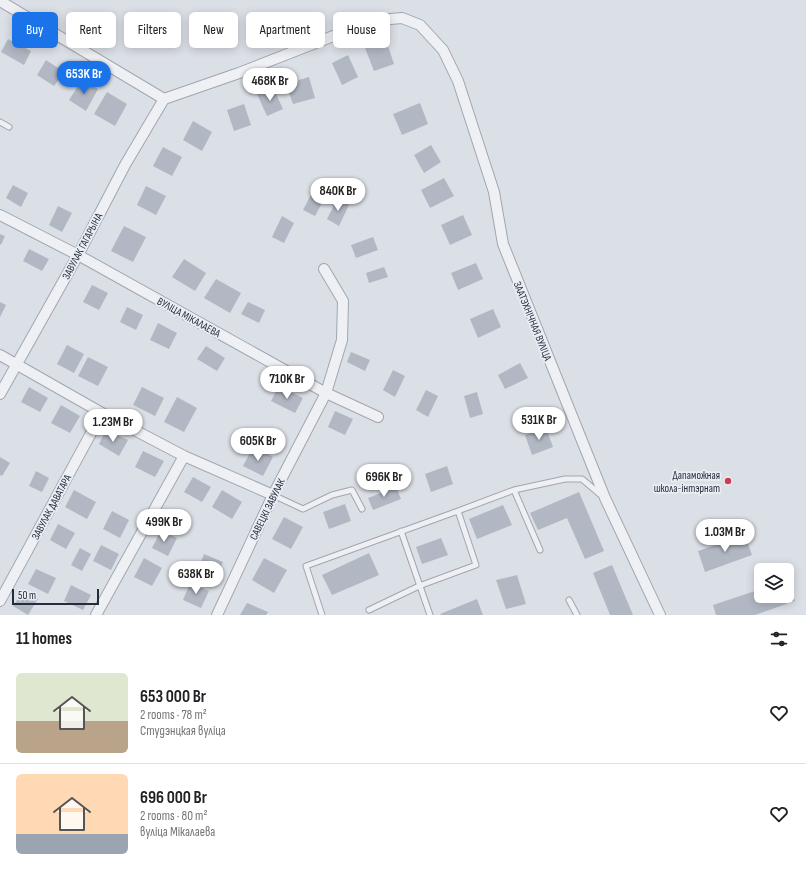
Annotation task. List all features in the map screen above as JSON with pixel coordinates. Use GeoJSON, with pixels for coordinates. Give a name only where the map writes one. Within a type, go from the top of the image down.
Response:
{"type":"FeatureCollection","features":[{"type":"Feature","properties":{"kind":"street"},"geometry":{"type":"LineString","coordinates":[[0,1],[164,99]]}},
{"type":"Feature","properties":{"kind":"street","name":"ЗААТЭХНІЧНАЯ ВУЛІЦА"},"geometry":{"type":"LineString","coordinates":[[164,99],[239,73],[341,33],[379,20],[402,18],[420,25],[443,50],[458,81],[494,192],[503,244],[605,498],[660,615]]}},
{"type":"Feature","properties":{"kind":"street","name":"ЗАВУЛАК ГАГАРЫНА"},"geometry":{"type":"LineString","coordinates":[[0,394],[78,255],[125,165],[164,99]]}},
{"type":"Feature","properties":{"kind":"street","name":"ВУЛІЦА МІКАЛАЕВА"},"geometry":{"type":"LineString","coordinates":[[0,215],[78,255],[326,393],[378,417]]}},
{"type":"Feature","properties":{"kind":"street","name":"САВЕЦКІ ЗАВУЛАК"},"geometry":{"type":"LineString","coordinates":[[217,615],[273,495],[326,393],[342,340],[343,301],[324,269]]}},
{"type":"Feature","properties":{"kind":"street"},"geometry":{"type":"LineString","coordinates":[[0,355],[17,363],[102,413],[184,456],[273,495]]}},
{"type":"Feature","properties":{"kind":"street","name":"ЗАВУЛАК ДАВАТАРА"},"geometry":{"type":"LineString","coordinates":[[0,601],[102,413]]}},
{"type":"Feature","properties":{"kind":"street"},"geometry":{"type":"LineString","coordinates":[[96,615],[184,456]]}},
{"type":"Feature","properties":{"kind":"lane"},"geometry":{"type":"LineString","coordinates":[[0,122],[9,127]]}},
{"type":"Feature","properties":{"kind":"lane"},"geometry":{"type":"LineString","coordinates":[[322,615],[306,566],[514,490],[565,479],[582,479],[605,498]]}},
{"type":"Feature","properties":{"kind":"lane"},"geometry":{"type":"LineString","coordinates":[[273,495],[303,509],[332,495],[352,490],[362,509]]}},
{"type":"Feature","properties":{"kind":"lane"},"geometry":{"type":"LineString","coordinates":[[514,490],[540,550]]}},
{"type":"Feature","properties":{"kind":"lane"},"geometry":{"type":"LineString","coordinates":[[369,610],[419,586],[476,565],[458,511]]}},
{"type":"Feature","properties":{"kind":"lane"},"geometry":{"type":"LineString","coordinates":[[401,532],[430,615]]}},
{"type":"Feature","properties":{"kind":"lane"},"geometry":{"type":"LineString","coordinates":[[569,600],[577,615]]}},
{"type":"Feature","properties":{"kind":"building"},"geometry":{"type":"Polygon","coordinates":[[[8,39],[12,41],[12,48],[25,48],[31,51],[24,65],[1,52],[8,39]]]}},
{"type":"Feature","properties":{"kind":"building"},"geometry":{"type":"Polygon","coordinates":[[[365,48],[389,48],[394,64],[374,71],[365,48]]]}},
{"type":"Feature","properties":{"kind":"building"},"geometry":{"type":"Polygon","coordinates":[[[348,55],[358,77],[342,85],[332,63],[348,55]]]}},
{"type":"Feature","properties":{"kind":"building"},"geometry":{"type":"Polygon","coordinates":[[[46,60],[64,72],[54,86],[37,75],[46,60]]]}},
{"type":"Feature","properties":{"kind":"building"},"geometry":{"type":"Polygon","coordinates":[[[309,77],[315,98],[293,104],[286,84],[309,77]]]}},
{"type":"Feature","properties":{"kind":"building"},"geometry":{"type":"Polygon","coordinates":[[[82,80],[98,89],[86,111],[69,100],[82,80]]]}},
{"type":"Feature","properties":{"kind":"building"},"geometry":{"type":"Polygon","coordinates":[[[273,87],[283,109],[267,116],[257,94],[273,87]]]}},
{"type":"Feature","properties":{"kind":"building"},"geometry":{"type":"Polygon","coordinates":[[[107,92],[127,104],[115,126],[94,114],[107,92]]]}},
{"type":"Feature","properties":{"kind":"building"},"geometry":{"type":"Polygon","coordinates":[[[420,103],[428,124],[402,135],[393,114],[420,103]]]}},
{"type":"Feature","properties":{"kind":"building"},"geometry":{"type":"Polygon","coordinates":[[[244,104],[251,125],[234,131],[227,110],[244,104]]]}},
{"type":"Feature","properties":{"kind":"building"},"geometry":{"type":"Polygon","coordinates":[[[193,121],[212,132],[202,151],[183,140],[193,121]]]}},
{"type":"Feature","properties":{"kind":"building"},"geometry":{"type":"Polygon","coordinates":[[[431,145],[441,162],[424,173],[414,155],[431,145]]]}},
{"type":"Feature","properties":{"kind":"building"},"geometry":{"type":"Polygon","coordinates":[[[163,147],[182,157],[172,176],[153,166],[163,147]]]}},
{"type":"Feature","properties":{"kind":"building"},"geometry":{"type":"Polygon","coordinates":[[[444,178],[454,196],[430,208],[421,190],[444,178]]]}},
{"type":"Feature","properties":{"kind":"building"},"geometry":{"type":"Polygon","coordinates":[[[13,185],[28,193],[21,207],[6,198],[13,185]]]}},
{"type":"Feature","properties":{"kind":"building"},"geometry":{"type":"Polygon","coordinates":[[[146,186],[166,196],[156,215],[137,205],[146,186]]]}},
{"type":"Feature","properties":{"kind":"building"},"geometry":{"type":"Polygon","coordinates":[[[314,189],[326,196],[315,216],[303,210],[314,189]]]}},
{"type":"Feature","properties":{"kind":"building"},"geometry":{"type":"Polygon","coordinates":[[[337,199],[349,205],[339,226],[327,219],[337,199]]]}},
{"type":"Feature","properties":{"kind":"building"},"geometry":{"type":"Polygon","coordinates":[[[58,206],[72,213],[62,232],[49,225],[58,206]]]}},
{"type":"Feature","properties":{"kind":"building"},"geometry":{"type":"Polygon","coordinates":[[[463,215],[472,235],[450,245],[441,225],[463,215]]]}},
{"type":"Feature","properties":{"kind":"building"},"geometry":{"type":"Polygon","coordinates":[[[282,216],[294,223],[284,243],[272,237],[282,216]]]}},
{"type":"Feature","properties":{"kind":"building"},"geometry":{"type":"Polygon","coordinates":[[[124,226],[146,237],[133,262],[111,251],[124,226]]]}},
{"type":"Feature","properties":{"kind":"building"},"geometry":{"type":"Polygon","coordinates":[[[0,234],[5,236],[1,245],[0,244],[0,234]]]}},
{"type":"Feature","properties":{"kind":"building"},"geometry":{"type":"Polygon","coordinates":[[[373,237],[378,250],[356,258],[351,245],[373,237]]]}},
{"type":"Feature","properties":{"kind":"building"},"geometry":{"type":"Polygon","coordinates":[[[29,249],[49,259],[42,271],[23,261],[29,249]]]}},
{"type":"Feature","properties":{"kind":"building"},"geometry":{"type":"Polygon","coordinates":[[[184,259],[206,273],[195,291],[172,277],[184,259]]]}},
{"type":"Feature","properties":{"kind":"building"},"geometry":{"type":"Polygon","coordinates":[[[476,263],[483,279],[458,290],[451,273],[476,263]]]}},
{"type":"Feature","properties":{"kind":"building"},"geometry":{"type":"Polygon","coordinates":[[[384,267],[388,277],[369,283],[366,273],[384,267]]]}},
{"type":"Feature","properties":{"kind":"building"},"geometry":{"type":"Polygon","coordinates":[[[216,279],[241,293],[230,313],[204,298],[216,279]]]}},
{"type":"Feature","properties":{"kind":"building"},"geometry":{"type":"Polygon","coordinates":[[[92,285],[108,293],[99,310],[83,302],[92,285]]]}},
{"type":"Feature","properties":{"kind":"building"},"geometry":{"type":"Polygon","coordinates":[[[0,302],[6,305],[0,317],[0,302]]]}},
{"type":"Feature","properties":{"kind":"building"},"geometry":{"type":"Polygon","coordinates":[[[248,302],[265,310],[259,323],[241,314],[248,302]]]}},
{"type":"Feature","properties":{"kind":"building"},"geometry":{"type":"Polygon","coordinates":[[[127,307],[143,315],[136,330],[120,322],[127,307]]]}},
{"type":"Feature","properties":{"kind":"building"},"geometry":{"type":"Polygon","coordinates":[[[493,309],[501,327],[478,338],[470,319],[493,309]]]}},
{"type":"Feature","properties":{"kind":"building"},"geometry":{"type":"Polygon","coordinates":[[[158,323],[177,333],[169,349],[150,340],[158,323]]]}},
{"type":"Feature","properties":{"kind":"building"},"geometry":{"type":"Polygon","coordinates":[[[67,345],[84,354],[74,373],[57,364],[67,345]]]}},
{"type":"Feature","properties":{"kind":"building"},"geometry":{"type":"Polygon","coordinates":[[[206,346],[225,358],[217,371],[197,359],[206,346]]]}},
{"type":"Feature","properties":{"kind":"building"},"geometry":{"type":"Polygon","coordinates":[[[351,352],[370,360],[365,371],[347,362],[351,352]]]}},
{"type":"Feature","properties":{"kind":"building"},"geometry":{"type":"Polygon","coordinates":[[[88,357],[108,367],[98,386],[78,376],[88,357]]]}},
{"type":"Feature","properties":{"kind":"building"},"geometry":{"type":"Polygon","coordinates":[[[520,363],[528,378],[505,389],[498,375],[520,363]]]}},
{"type":"Feature","properties":{"kind":"building"},"geometry":{"type":"Polygon","coordinates":[[[393,370],[405,376],[395,397],[383,390],[393,370]]]}},
{"type":"Feature","properties":{"kind":"building"},"geometry":{"type":"Polygon","coordinates":[[[279,386],[303,398],[295,413],[271,401],[279,386]]]}},
{"type":"Feature","properties":{"kind":"building"},"geometry":{"type":"Polygon","coordinates":[[[29,387],[48,398],[40,412],[21,402],[29,387]]]}},
{"type":"Feature","properties":{"kind":"building"},"geometry":{"type":"Polygon","coordinates":[[[142,387],[164,398],[155,416],[133,405],[142,387]]]}},
{"type":"Feature","properties":{"kind":"building"},"geometry":{"type":"Polygon","coordinates":[[[426,390],[438,396],[428,417],[416,410],[426,390]]]}},
{"type":"Feature","properties":{"kind":"building"},"geometry":{"type":"Polygon","coordinates":[[[477,392],[483,414],[470,418],[464,396],[477,392]]]}},
{"type":"Feature","properties":{"kind":"building"},"geometry":{"type":"Polygon","coordinates":[[[177,397],[197,408],[184,432],[164,422],[177,397]]]}},
{"type":"Feature","properties":{"kind":"building"},"geometry":{"type":"Polygon","coordinates":[[[61,405],[80,416],[70,433],[51,423],[61,405]]]}},
{"type":"Feature","properties":{"kind":"building"},"geometry":{"type":"Polygon","coordinates":[[[335,411],[353,419],[345,435],[328,427],[335,411]]]}},
{"type":"Feature","properties":{"kind":"building"},"geometry":{"type":"Polygon","coordinates":[[[546,428],[553,447],[532,455],[525,435],[546,428]]]}},
{"type":"Feature","properties":{"kind":"building"},"geometry":{"type":"Polygon","coordinates":[[[106,430],[128,440],[119,456],[99,444],[106,430]]]}},
{"type":"Feature","properties":{"kind":"building"},"geometry":{"type":"Polygon","coordinates":[[[253,447],[273,457],[263,476],[243,466],[253,447]]]}},
{"type":"Feature","properties":{"kind":"building"},"geometry":{"type":"Polygon","coordinates":[[[143,451],[164,461],[155,477],[135,467],[143,451]]]}},
{"type":"Feature","properties":{"kind":"building"},"geometry":{"type":"Polygon","coordinates":[[[0,457],[10,463],[2,476],[0,475],[0,457]]]}},
{"type":"Feature","properties":{"kind":"building"},"geometry":{"type":"Polygon","coordinates":[[[447,466],[453,484],[431,492],[425,474],[447,466]]]}},
{"type":"Feature","properties":{"kind":"building"},"geometry":{"type":"Polygon","coordinates":[[[36,471],[49,478],[42,492],[29,486],[36,471]]]}},
{"type":"Feature","properties":{"kind":"building"},"geometry":{"type":"Polygon","coordinates":[[[193,477],[211,487],[202,502],[184,492],[193,477]]]}},
{"type":"Feature","properties":{"kind":"building"},"geometry":{"type":"Polygon","coordinates":[[[396,487],[401,499],[373,510],[368,498],[396,487]]]}},
{"type":"Feature","properties":{"kind":"building"},"geometry":{"type":"Polygon","coordinates":[[[74,490],[96,502],[87,519],[65,507],[74,490]]]}},
{"type":"Feature","properties":{"kind":"building"},"geometry":{"type":"Polygon","coordinates":[[[222,490],[242,502],[232,519],[212,507],[222,490]]]}},
{"type":"Feature","properties":{"kind":"building"},"geometry":{"type":"Polygon","coordinates":[[[579,492],[604,551],[585,559],[567,518],[538,530],[530,513],[579,492]]]}},
{"type":"Feature","properties":{"kind":"building"},"geometry":{"type":"Polygon","coordinates":[[[345,504],[351,521],[329,529],[323,512],[345,504]]]}},
{"type":"Feature","properties":{"kind":"building"},"geometry":{"type":"Polygon","coordinates":[[[503,505],[512,525],[477,539],[469,519],[503,505]]]}},
{"type":"Feature","properties":{"kind":"building"},"geometry":{"type":"Polygon","coordinates":[[[112,511],[129,520],[120,538],[103,529],[112,511]]]}},
{"type":"Feature","properties":{"kind":"building"},"geometry":{"type":"Polygon","coordinates":[[[284,517],[303,527],[291,549],[272,539],[284,517]]]}},
{"type":"Feature","properties":{"kind":"building"},"geometry":{"type":"Polygon","coordinates":[[[58,524],[75,533],[66,549],[50,540],[58,524]]]}},
{"type":"Feature","properties":{"kind":"building"},"geometry":{"type":"Polygon","coordinates":[[[161,530],[177,538],[168,556],[152,548],[161,530]]]}},
{"type":"Feature","properties":{"kind":"building"},"geometry":{"type":"Polygon","coordinates":[[[745,535],[752,555],[705,572],[698,551],[745,535]]]}},
{"type":"Feature","properties":{"kind":"building"},"geometry":{"type":"Polygon","coordinates":[[[441,538],[448,555],[422,564],[416,547],[441,538]]]}},
{"type":"Feature","properties":{"kind":"building"},"geometry":{"type":"Polygon","coordinates":[[[101,545],[119,554],[111,570],[93,561],[101,545]]]}},
{"type":"Feature","properties":{"kind":"building"},"geometry":{"type":"Polygon","coordinates":[[[80,548],[91,554],[82,571],[71,565],[80,548]]]}},
{"type":"Feature","properties":{"kind":"building"},"geometry":{"type":"Polygon","coordinates":[[[369,553],[379,575],[332,595],[322,575],[369,553]]]}},
{"type":"Feature","properties":{"kind":"building"},"geometry":{"type":"Polygon","coordinates":[[[204,554],[223,562],[217,576],[199,567],[204,554]]]}},
{"type":"Feature","properties":{"kind":"building"},"geometry":{"type":"Polygon","coordinates":[[[144,558],[162,568],[152,586],[134,577],[144,558]]]}},
{"type":"Feature","properties":{"kind":"building"},"geometry":{"type":"Polygon","coordinates":[[[264,558],[287,570],[274,593],[252,580],[264,558]]]}},
{"type":"Feature","properties":{"kind":"building"},"geometry":{"type":"Polygon","coordinates":[[[612,565],[633,615],[610,615],[593,573],[612,565]]]}},
{"type":"Feature","properties":{"kind":"building"},"geometry":{"type":"Polygon","coordinates":[[[36,569],[56,578],[48,594],[28,584],[36,569]]]}},
{"type":"Feature","properties":{"kind":"building"},"geometry":{"type":"Polygon","coordinates":[[[517,575],[526,604],[506,609],[496,580],[517,575]]]}},
{"type":"Feature","properties":{"kind":"building"},"geometry":{"type":"Polygon","coordinates":[[[190,583],[209,591],[201,608],[183,600],[190,583]]]}},
{"type":"Feature","properties":{"kind":"building"},"geometry":{"type":"Polygon","coordinates":[[[71,585],[91,595],[83,610],[64,601],[71,585]]]}},
{"type":"Feature","properties":{"kind":"building"},"geometry":{"type":"Polygon","coordinates":[[[24,590],[38,599],[28,615],[13,606],[24,590]]]}},
{"type":"Feature","properties":{"kind":"building"},"geometry":{"type":"Polygon","coordinates":[[[754,591],[754,603],[789,603],[755,615],[716,615],[713,605],[754,591]]]}},
{"type":"Feature","properties":{"kind":"building"},"geometry":{"type":"Polygon","coordinates":[[[477,599],[483,615],[440,614],[477,599]]]}},
{"type":"Feature","properties":{"kind":"building"},"geometry":{"type":"Polygon","coordinates":[[[247,603],[268,612],[266,615],[240,615],[247,603]]]}},
{"type":"Feature","properties":{"kind":"place","name":"Дапаможная школа-інтэрнат"},"geometry":{"type":"Point","coordinates":[728,481]}}]}
